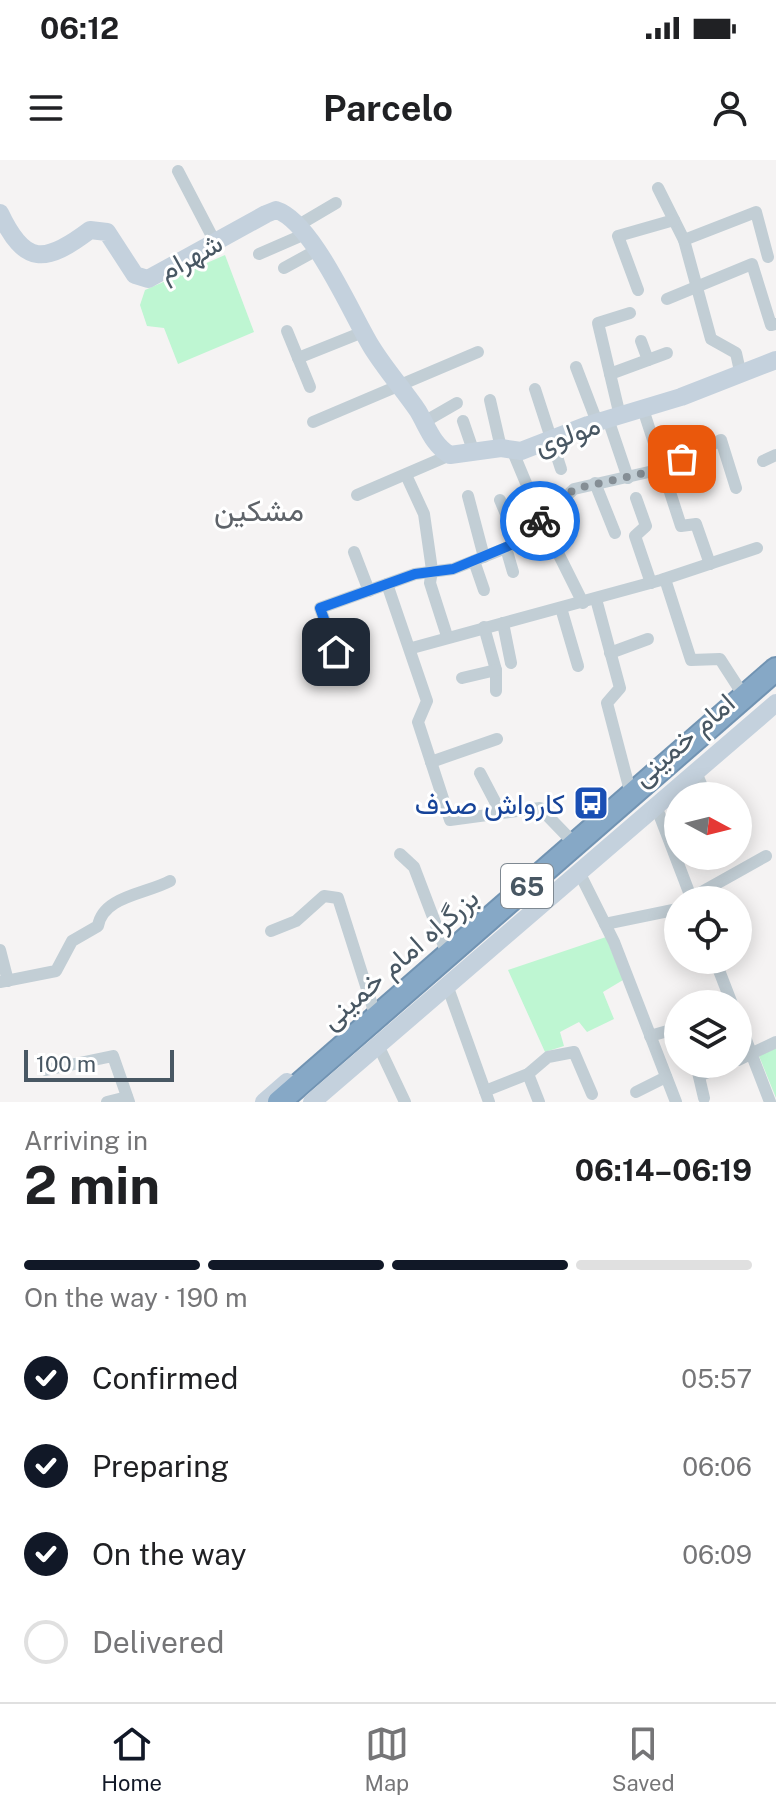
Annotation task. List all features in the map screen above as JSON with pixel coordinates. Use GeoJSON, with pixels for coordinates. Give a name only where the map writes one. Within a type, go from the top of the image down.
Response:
{"type":"FeatureCollection","features":[{"type":"Feature","properties":{"kind":"highway","name":"بزرگراه امام خمینی"},"geometry":{"type":"LineString","coordinates":[[279,1102],[776,669]]}},
{"type":"Feature","properties":{"kind":"highway","name":"بزرگراه امام خمینی"},"geometry":{"type":"LineString","coordinates":[[301,1102],[776,689]]}},
{"type":"Feature","properties":{"kind":"main road","name":"شهرام"},"geometry":{"type":"LineString","coordinates":[[0,213],[14,242],[27,253],[43,254],[67,247],[90,230],[107,232],[135,275],[148,279],[276,210],[284,212],[301,230]]}},
{"type":"Feature","properties":{"kind":"main road"},"geometry":{"type":"LineString","coordinates":[[301,230],[438,448],[450,455]]}},
{"type":"Feature","properties":{"kind":"main road","name":"مولوی"},"geometry":{"type":"LineString","coordinates":[[450,455],[507,450],[551,439],[681,397],[740,371],[776,360]]}},
{"type":"Feature","properties":{"kind":"main road","name":"امام خمینی"},"geometry":{"type":"LineString","coordinates":[[264,1102],[776,659]]}},
{"type":"Feature","properties":{"kind":"main road","name":"امام خمینی"},"geometry":{"type":"LineString","coordinates":[[312,1102],[776,703]]}},
{"type":"Feature","properties":{"kind":"street"},"geometry":{"type":"LineString","coordinates":[[178,171],[215,242]]}},
{"type":"Feature","properties":{"kind":"street"},"geometry":{"type":"LineString","coordinates":[[658,188],[684,240],[711,339],[736,353],[740,371]]}},
{"type":"Feature","properties":{"kind":"street"},"geometry":{"type":"LineString","coordinates":[[259,254],[301,230],[336,203]]}},
{"type":"Feature","properties":{"kind":"street"},"geometry":{"type":"LineString","coordinates":[[684,240],[756,212],[768,257]]}},
{"type":"Feature","properties":{"kind":"street"},"geometry":{"type":"LineString","coordinates":[[638,290],[618,236],[674,220]]}},
{"type":"Feature","properties":{"kind":"street"},"geometry":{"type":"LineString","coordinates":[[284,268],[315,251]]}},
{"type":"Feature","properties":{"kind":"street"},"geometry":{"type":"LineString","coordinates":[[667,299],[696,284],[752,264],[771,325],[776,324]]}},
{"type":"Feature","properties":{"kind":"street"},"geometry":{"type":"LineString","coordinates":[[609,419],[610,374],[598,323],[630,313]]}},
{"type":"Feature","properties":{"kind":"street"},"geometry":{"type":"LineString","coordinates":[[287,331],[310,387]]}},
{"type":"Feature","properties":{"kind":"street"},"geometry":{"type":"LineString","coordinates":[[298,358],[363,332]]}},
{"type":"Feature","properties":{"kind":"street"},"geometry":{"type":"LineString","coordinates":[[641,341],[648,360]]}},
{"type":"Feature","properties":{"kind":"street"},"geometry":{"type":"LineString","coordinates":[[313,422],[478,352]]}},
{"type":"Feature","properties":{"kind":"street"},"geometry":{"type":"LineString","coordinates":[[610,374],[667,353]]}},
{"type":"Feature","properties":{"kind":"street"},"geometry":{"type":"LineString","coordinates":[[576,367],[609,419],[628,478]]}},
{"type":"Feature","properties":{"kind":"street"},"geometry":{"type":"LineString","coordinates":[[535,389],[561,469]]}},
{"type":"Feature","properties":{"kind":"street"},"geometry":{"type":"LineString","coordinates":[[490,400],[507,450],[541,519],[590,601],[610,653],[620,688],[607,703],[629,787]]}},
{"type":"Feature","properties":{"kind":"street"},"geometry":{"type":"LineString","coordinates":[[424,422],[457,403]]}},
{"type":"Feature","properties":{"kind":"street"},"geometry":{"type":"LineString","coordinates":[[643,409],[681,526],[696,524],[710,564]]}},
{"type":"Feature","properties":{"kind":"street"},"geometry":{"type":"LineString","coordinates":[[463,421],[474,453]]}},
{"type":"Feature","properties":{"kind":"street"},"geometry":{"type":"LineString","coordinates":[[336,652],[320,608],[432,570],[453,569],[512,545],[574,489],[662,469],[721,440],[736,488]]}},
{"type":"Feature","properties":{"kind":"street","name":"مولوی"},"geometry":{"type":"LineString","coordinates":[[357,495],[450,455]]}},
{"type":"Feature","properties":{"kind":"street"},"geometry":{"type":"LineString","coordinates":[[406,475],[424,514],[432,570],[430,583],[447,636]]}},
{"type":"Feature","properties":{"kind":"street"},"geometry":{"type":"LineString","coordinates":[[595,483],[615,533]]}},
{"type":"Feature","properties":{"kind":"street"},"geometry":{"type":"LineString","coordinates":[[468,496],[484,590]]}},
{"type":"Feature","properties":{"kind":"street"},"geometry":{"type":"LineString","coordinates":[[636,498],[646,526],[635,536],[651,583]]}},
{"type":"Feature","properties":{"kind":"street"},"geometry":{"type":"LineString","coordinates":[[500,500],[512,545],[513,572]]}},
{"type":"Feature","properties":{"kind":"street"},"geometry":{"type":"LineString","coordinates":[[557,503],[567,521]]}},
{"type":"Feature","properties":{"kind":"street"},"geometry":{"type":"LineString","coordinates":[[412,648],[447,636],[590,601],[757,548]]}},
{"type":"Feature","properties":{"kind":"street"},"geometry":{"type":"LineString","coordinates":[[354,552],[369,591]]}},
{"type":"Feature","properties":{"kind":"street"},"geometry":{"type":"LineString","coordinates":[[665,579],[691,660],[720,659],[740,690]]}},
{"type":"Feature","properties":{"kind":"street"},"geometry":{"type":"LineString","coordinates":[[387,584],[412,648],[427,701],[418,722],[450,820],[540,808],[569,838]]}},
{"type":"Feature","properties":{"kind":"street"},"geometry":{"type":"LineString","coordinates":[[561,608],[578,666]]}},
{"type":"Feature","properties":{"kind":"street"},"geometry":{"type":"LineString","coordinates":[[503,623],[511,663]]}},
{"type":"Feature","properties":{"kind":"street"},"geometry":{"type":"LineString","coordinates":[[484,627],[496,670],[496,691]]}},
{"type":"Feature","properties":{"kind":"street"},"geometry":{"type":"LineString","coordinates":[[610,653],[648,639]]}},
{"type":"Feature","properties":{"kind":"street"},"geometry":{"type":"LineString","coordinates":[[462,678],[496,670]]}},
{"type":"Feature","properties":{"kind":"street"},"geometry":{"type":"LineString","coordinates":[[431,762],[497,739]]}},
{"type":"Feature","properties":{"kind":"street"},"geometry":{"type":"LineString","coordinates":[[696,772],[700,782]]}},
{"type":"Feature","properties":{"kind":"street"},"geometry":{"type":"LineString","coordinates":[[480,773],[501,813]]}},
{"type":"Feature","properties":{"kind":"street"},"geometry":{"type":"LineString","coordinates":[[656,806],[687,886]]}},
{"type":"Feature","properties":{"kind":"street"},"geometry":{"type":"LineString","coordinates":[[400,854],[414,867],[444,946]]}},
{"type":"Feature","properties":{"kind":"street"},"geometry":{"type":"LineString","coordinates":[[714,886],[766,856]]}},
{"type":"Feature","properties":{"kind":"street"},"geometry":{"type":"LineString","coordinates":[[579,872],[605,924],[664,1072]]}},
{"type":"Feature","properties":{"kind":"street"},"geometry":{"type":"LineString","coordinates":[[0,950],[4,982],[56,971],[72,941],[98,926],[100,915],[115,901],[152,892],[170,881]]}},
{"type":"Feature","properties":{"kind":"street"},"geometry":{"type":"LineString","coordinates":[[271,931],[296,921],[324,896],[338,898],[373,1008]]}},
{"type":"Feature","properties":{"kind":"street"},"geometry":{"type":"LineString","coordinates":[[605,924],[664,912]]}},
{"type":"Feature","properties":{"kind":"street"},"geometry":{"type":"LineString","coordinates":[[447,985],[487,1096],[528,1074],[548,1057],[574,1052],[592,1094]]}},
{"type":"Feature","properties":{"kind":"street"},"geometry":{"type":"LineString","coordinates":[[650,1036],[664,1032]]}},
{"type":"Feature","properties":{"kind":"street"},"geometry":{"type":"LineString","coordinates":[[770,1102],[752,1055],[776,1042]]}},
{"type":"Feature","properties":{"kind":"street"},"geometry":{"type":"LineString","coordinates":[[378,1045],[405,1102]]}},
{"type":"Feature","properties":{"kind":"street"},"geometry":{"type":"LineString","coordinates":[[46,1070],[113,1056],[128,1099],[107,1102]]}},
{"type":"Feature","properties":{"kind":"street"},"geometry":{"type":"LineString","coordinates":[[528,1074],[539,1102]]}},
{"type":"Feature","properties":{"kind":"street"},"geometry":{"type":"LineString","coordinates":[[636,1092],[664,1078]]}},
{"type":"Feature","properties":{"kind":"street"},"geometry":{"type":"LineString","coordinates":[[666,1078],[676,1102]]}},
{"type":"Feature","properties":{"kind":"street"},"geometry":{"type":"LineString","coordinates":[[700,1078],[704,1098]]}},
{"type":"Feature","properties":{"kind":"green space"},"geometry":{"type":"Polygon","coordinates":[[[225,255],[254,332],[178,364],[164,328],[147,326],[140,305],[145,290],[225,255]]]}},
{"type":"Feature","properties":{"kind":"green space"},"geometry":{"type":"Polygon","coordinates":[[[606,937],[623,980],[603,992],[614,1019],[587,1032],[579,1022],[560,1032],[564,1046],[545,1052],[508,970],[606,937]]]}},
{"type":"Feature","properties":{"kind":"green space"},"geometry":{"type":"Polygon","coordinates":[[[776,1048],[776,1098],[759,1056],[776,1048]]]}},
{"type":"Feature","properties":{"kind":"way so far"},"geometry":{"type":"LineString","coordinates":[[540,521],[574,489],[662,469],[682,459]]}},
{"type":"Feature","properties":{"kind":"place","name":"کارواش صدف"},"geometry":{"type":"Point","coordinates":[591,803]}},
{"type":"Feature","properties":{"kind":"district","name":"مشکین"},"geometry":{"type":"Point","coordinates":[259,510]}},
{"type":"Feature","properties":{"kind":"route"},"geometry":{"type":"LineString","coordinates":[[336,652],[320,608],[415,574],[453,569],[518,542],[540,521]]}}]}
